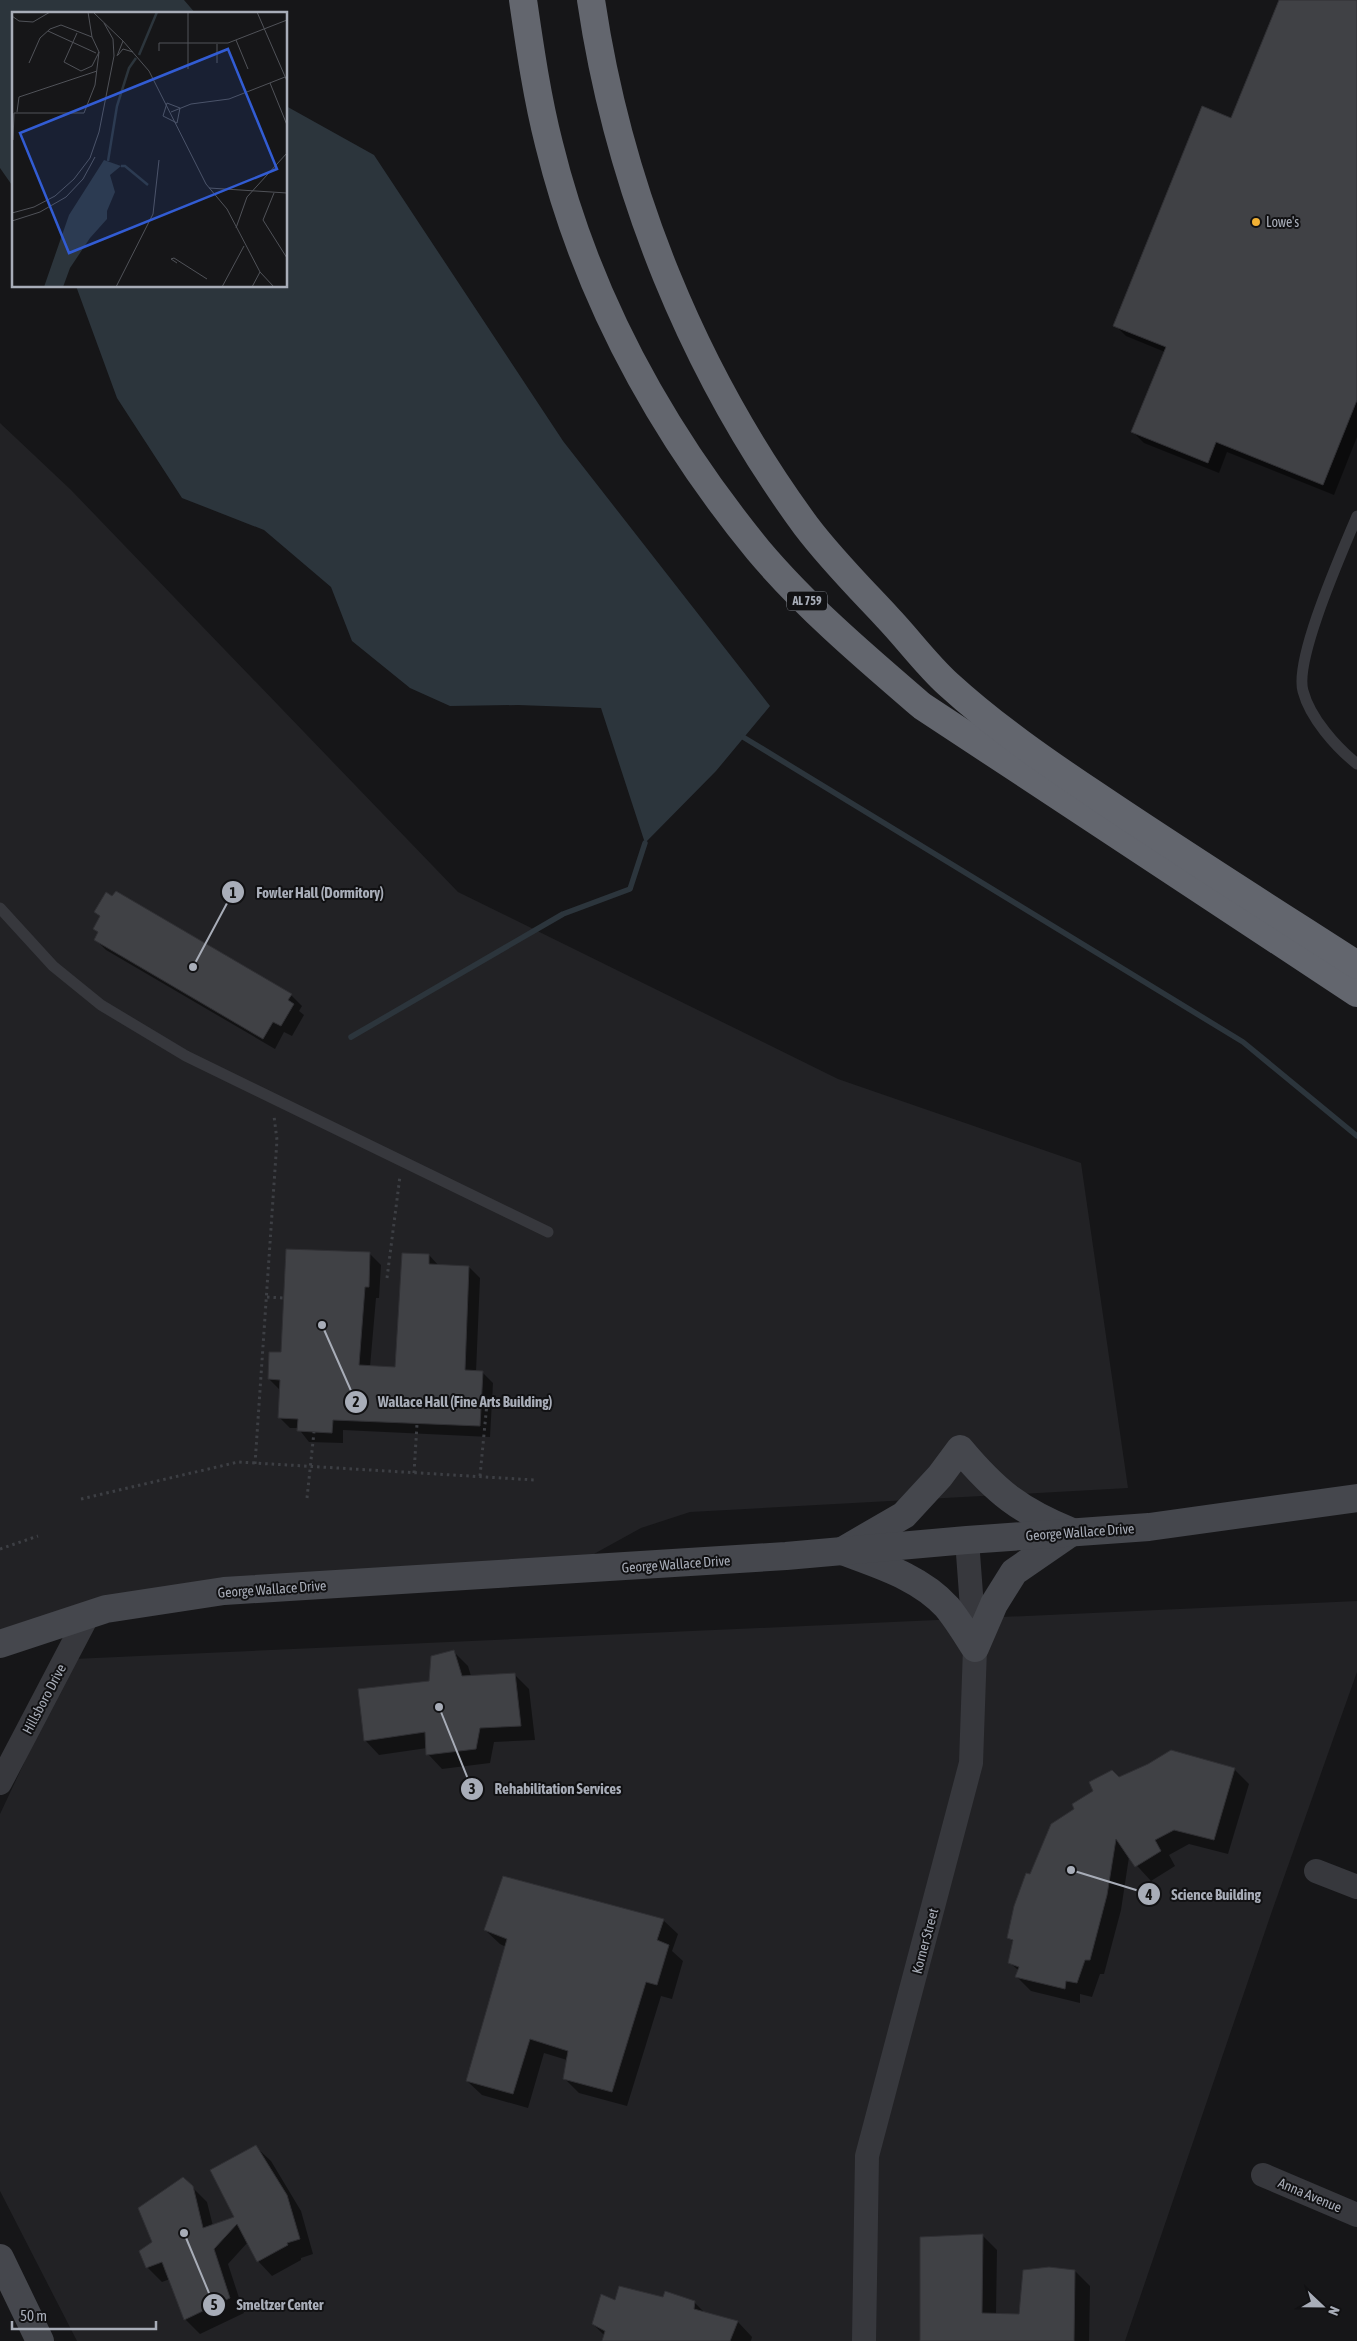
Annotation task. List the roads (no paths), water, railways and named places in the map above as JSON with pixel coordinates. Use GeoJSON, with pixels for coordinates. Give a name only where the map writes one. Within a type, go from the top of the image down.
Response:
{"type":"FeatureCollection","features":[{"type":"Feature","properties":{"kind":"highway","name":"AL 759"},"geometry":{"type":"LineString","coordinates":[[523,0],[530,49],[549,144],[565,201],[596,286],[636,371],[667,426],[697,470],[759,551],[796,591],[837,630],[922,706],[1357,994]]}},
{"type":"Feature","properties":{"kind":"highway"},"geometry":{"type":"LineString","coordinates":[[591,0],[599,48],[622,145],[637,196],[675,296],[722,392],[777,483],[807,528],[847,576],[947,683],[999,725],[1053,766],[1130,819],[1357,964]]}},
{"type":"Feature","properties":{"kind":"street"},"geometry":{"type":"LineString","coordinates":[[842,1551],[904,1515],[940,1476],[960,1449],[984,1478],[1019,1507],[1040,1520],[1072,1532]]}},
{"type":"Feature","properties":{"kind":"street","name":"George Wallace Drive"},"geometry":{"type":"LineString","coordinates":[[0,1644],[106,1609],[224,1591],[564,1571],[1149,1527],[1357,1498]]}},
{"type":"Feature","properties":{"kind":"street"},"geometry":{"type":"LineString","coordinates":[[975,1648],[994,1604],[1014,1572],[1072,1532]]}},
{"type":"Feature","properties":{"kind":"street","name":"Korner Street"},"geometry":{"type":"LineString","coordinates":[[864,2341],[867,2156],[971,1763],[975,1648],[966,1540]]}},
{"type":"Feature","properties":{"kind":"street"},"geometry":{"type":"LineString","coordinates":[[842,1551],[889,1568],[933,1593],[948,1608],[975,1648]]}},
{"type":"Feature","properties":{"kind":"street","name":"Hillsboro Drive"},"geometry":{"type":"LineString","coordinates":[[0,1783],[88,1615]]}},
{"type":"Feature","properties":{"kind":"street"},"geometry":{"type":"LineString","coordinates":[[1316,1871],[1357,1887]]}},
{"type":"Feature","properties":{"kind":"street","name":"Anna Avenue"},"geometry":{"type":"LineString","coordinates":[[1263,2175],[1357,2214]]}},
{"type":"Feature","properties":{"kind":"street"},"geometry":{"type":"LineString","coordinates":[[0,2258],[40,2341]]}},
{"type":"Feature","properties":{"kind":"lane"},"geometry":{"type":"LineString","coordinates":[[1357,516],[1310,637],[1302,690],[1321,727],[1357,764]]}},
{"type":"Feature","properties":{"kind":"lane"},"geometry":{"type":"LineString","coordinates":[[0,908],[53,966],[101,1005],[186,1056],[548,1232]]}},
{"type":"Feature","properties":{"kind":"waterway"},"geometry":{"type":"LineString","coordinates":[[743,737],[1243,1042],[1357,1136]]}},
{"type":"Feature","properties":{"kind":"waterway"},"geometry":{"type":"LineString","coordinates":[[351,1037],[563,914],[630,889],[645,843]]}},
{"type":"Feature","properties":{"kind":"place","name":"Lowe's"},"geometry":{"type":"Point","coordinates":[1256,222]}},
{"type":"Feature","properties":{"kind":"place","name":"Fowler Hall (Dormitory)"},"geometry":{"type":"Point","coordinates":[193,967]}},
{"type":"Feature","properties":{"kind":"place","name":"Wallace Hall (Fine Arts Building)"},"geometry":{"type":"Point","coordinates":[322,1325]}},
{"type":"Feature","properties":{"kind":"place","name":"Rehabilitation Services"},"geometry":{"type":"Point","coordinates":[439,1707]}},
{"type":"Feature","properties":{"kind":"place","name":"Science Building"},"geometry":{"type":"Point","coordinates":[1071,1870]}},
{"type":"Feature","properties":{"kind":"place","name":"Smeltzer Center"},"geometry":{"type":"Point","coordinates":[184,2233]}}]}
